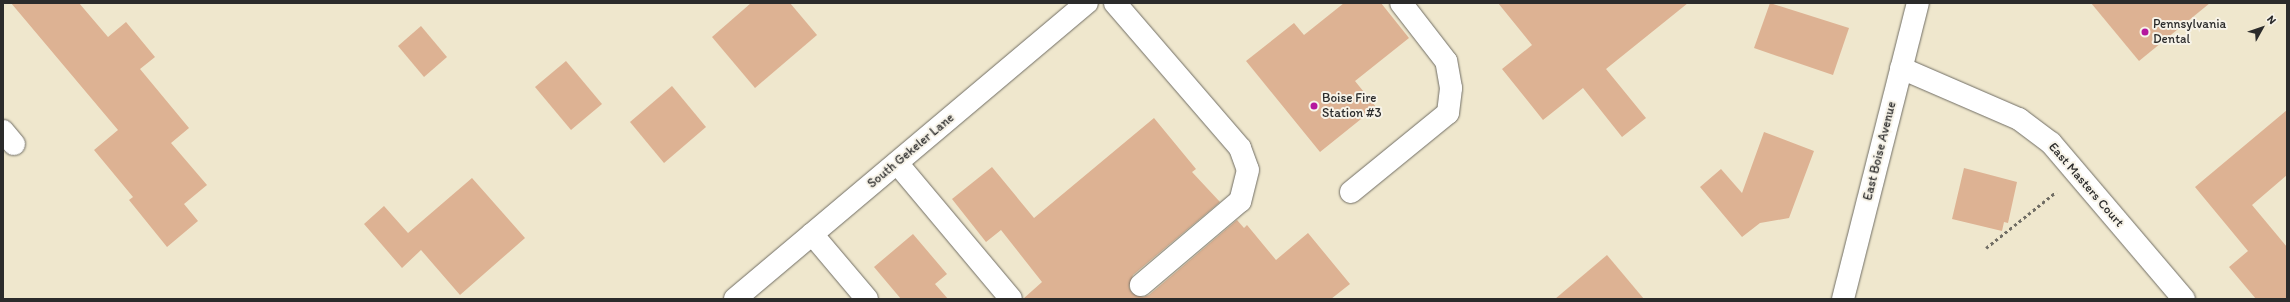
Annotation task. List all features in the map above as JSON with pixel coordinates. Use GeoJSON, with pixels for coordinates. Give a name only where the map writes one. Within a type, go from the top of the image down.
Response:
{"type":"FeatureCollection","features":[{"type":"Feature","properties":{"kind":"street","name":"South Gekeler Lane"},"geometry":{"type":"LineString","coordinates":[[735,299],[1087,3]]}},
{"type":"Feature","properties":{"kind":"street"},"geometry":{"type":"LineString","coordinates":[[1115,3],[1240,148],[1248,170],[1240,201],[1141,285]]}},
{"type":"Feature","properties":{"kind":"street"},"geometry":{"type":"LineString","coordinates":[[1351,192],[1448,113],[1450,88],[1446,62],[1401,3]]}},
{"type":"Feature","properties":{"kind":"street","name":"East Boise Avenue"},"geometry":{"type":"LineString","coordinates":[[1843,299],[1918,3]]}},
{"type":"Feature","properties":{"kind":"street","name":"East Masters Court"},"geometry":{"type":"LineString","coordinates":[[1901,68],[2019,119],[2052,143],[2184,299]]}},
{"type":"Feature","properties":{"kind":"street"},"geometry":{"type":"LineString","coordinates":[[897,163],[1011,299]]}},
{"type":"Feature","properties":{"kind":"street"},"geometry":{"type":"LineString","coordinates":[[812,234],[866,299]]}},
{"type":"Feature","properties":{"kind":"path"},"geometry":{"type":"LineString","coordinates":[[1986,248],[2061,188]]}},
{"type":"Feature","properties":{"kind":"building"},"geometry":{"type":"Polygon","coordinates":[[[11,3],[79,3],[108,37],[126,22],[155,57],[140,69],[189,128],[171,143],[207,185],[184,204],[198,221],[167,247],[129,200],[133,197],[94,150],[118,130],[11,3]]]}},
{"type":"Feature","properties":{"kind":"building"},"geometry":{"type":"Polygon","coordinates":[[[751,3],[790,3],[817,35],[755,88],[712,37],[751,3]]]}},
{"type":"Feature","properties":{"kind":"building"},"geometry":{"type":"Polygon","coordinates":[[[1344,3],[1381,3],[1409,38],[1355,81],[1376,107],[1320,152],[1246,61],[1294,23],[1304,35],[1344,3]]]}},
{"type":"Feature","properties":{"kind":"building"},"geometry":{"type":"Polygon","coordinates":[[[1498,3],[1688,3],[1606,69],[1646,118],[1622,137],[1583,88],[1543,120],[1502,69],[1532,45],[1498,3]]]}},
{"type":"Feature","properties":{"kind":"building"},"geometry":{"type":"Polygon","coordinates":[[[1770,3],[1849,28],[1833,75],[1754,48],[1770,3]]]}},
{"type":"Feature","properties":{"kind":"building","name":"Pennsylvania Dental"},"geometry":{"type":"Polygon","coordinates":[[[2091,3],[2210,3],[2139,61],[2091,3]]]}},
{"type":"Feature","properties":{"kind":"building"},"geometry":{"type":"Polygon","coordinates":[[[421,26],[447,57],[424,77],[398,46],[421,26]]]}},
{"type":"Feature","properties":{"kind":"building"},"geometry":{"type":"Polygon","coordinates":[[[566,61],[602,104],[571,130],[535,87],[566,61]]]}},
{"type":"Feature","properties":{"kind":"building"},"geometry":{"type":"Polygon","coordinates":[[[672,86],[706,127],[664,163],[630,122],[672,86]]]}},
{"type":"Feature","properties":{"kind":"building"},"geometry":{"type":"Polygon","coordinates":[[[2287,110],[2287,175],[2252,205],[2287,247],[2287,299],[2256,299],[2229,267],[2248,251],[2195,187],[2287,110]]]}},
{"type":"Feature","properties":{"kind":"building"},"geometry":{"type":"Polygon","coordinates":[[[1154,118],[1196,169],[1192,172],[1220,202],[1133,275],[1129,287],[1132,293],[1143,297],[1149,295],[1237,220],[1244,228],[1247,225],[1276,260],[1308,233],[1350,284],[1331,299],[1023,299],[1042,282],[1001,230],[986,242],[952,199],[992,167],[1034,218],[1154,118]]]}},
{"type":"Feature","properties":{"kind":"building"},"geometry":{"type":"Polygon","coordinates":[[[1764,132],[1814,151],[1789,218],[1760,223],[1742,237],[1700,187],[1721,169],[1742,193],[1764,132]]]}},
{"type":"Feature","properties":{"kind":"building"},"geometry":{"type":"Polygon","coordinates":[[[1964,168],[2017,182],[2008,223],[2004,222],[2002,231],[1952,219],[1964,168]]]}},
{"type":"Feature","properties":{"kind":"building"},"geometry":{"type":"Polygon","coordinates":[[[472,178],[525,238],[460,295],[421,250],[402,268],[364,224],[384,206],[408,233],[472,178]]]}},
{"type":"Feature","properties":{"kind":"building"},"geometry":{"type":"Polygon","coordinates":[[[913,234],[947,274],[935,284],[948,299],[901,299],[874,267],[913,234]]]}},
{"type":"Feature","properties":{"kind":"building"},"geometry":{"type":"Polygon","coordinates":[[[1607,255],[1644,299],[1555,299],[1607,255]]]}},
{"type":"Feature","properties":{"kind":"place","name":"Pennsylvania Dental"},"geometry":{"type":"Point","coordinates":[2145,32]}},
{"type":"Feature","properties":{"kind":"place","name":"Boise Fire Station #3"},"geometry":{"type":"Point","coordinates":[1314,106]}}]}
